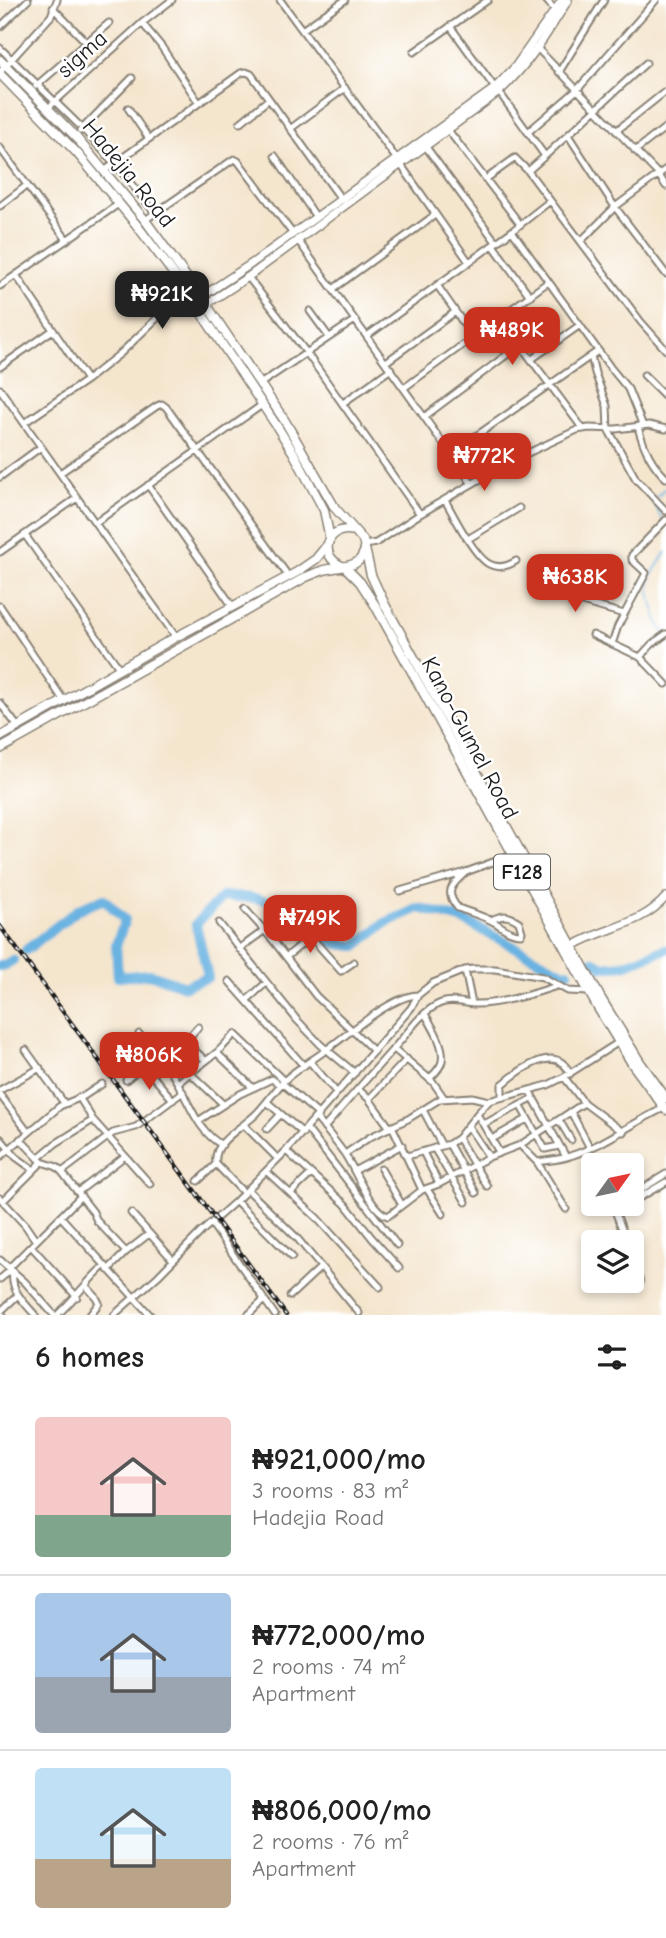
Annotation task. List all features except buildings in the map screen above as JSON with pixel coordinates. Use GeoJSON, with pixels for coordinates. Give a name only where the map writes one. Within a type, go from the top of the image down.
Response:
{"type":"FeatureCollection","features":[{"type":"Feature","properties":{"kind":"main road","name":"Hadejia Road"},"geometry":{"type":"LineString","coordinates":[[3,67],[34,88],[52,105],[145,220],[276,425],[324,510],[329,542]]}},
{"type":"Feature","properties":{"kind":"main road","name":"Hadejia Road"},"geometry":{"type":"LineString","coordinates":[[3,67],[120,203],[186,290],[200,303],[260,384],[291,431],[335,508],[354,531]]}},
{"type":"Feature","properties":{"kind":"main road"},"geometry":{"type":"LineString","coordinates":[[0,737],[176,636],[289,577],[316,559],[338,531],[354,531]]}},
{"type":"Feature","properties":{"kind":"main road","name":"F128"},"geometry":{"type":"LineString","coordinates":[[354,531],[359,534],[365,547]]}},
{"type":"Feature","properties":{"kind":"main road","name":"F128"},"geometry":{"type":"LineString","coordinates":[[329,542],[328,552],[331,558],[336,564],[344,566]]}},
{"type":"Feature","properties":{"kind":"main road"},"geometry":{"type":"LineString","coordinates":[[0,749],[298,581],[317,572],[351,566],[361,560],[365,547]]}},
{"type":"Feature","properties":{"kind":"main road","name":"Kano-Gumel Road"},"geometry":{"type":"LineString","coordinates":[[365,547],[371,575],[380,596],[488,801],[512,855],[619,1042],[657,1092]]}},
{"type":"Feature","properties":{"kind":"main road","name":"Kano-Gumel Road"},"geometry":{"type":"LineString","coordinates":[[344,566],[364,588],[382,617],[665,1105]]}},
{"type":"Feature","properties":{"kind":"street"},"geometry":{"type":"LineString","coordinates":[[0,27],[28,0]]}},
{"type":"Feature","properties":{"kind":"street"},"geometry":{"type":"LineString","coordinates":[[3,67],[51,16],[57,0]]}},
{"type":"Feature","properties":{"kind":"street","name":"sigma"},"geometry":{"type":"LineString","coordinates":[[52,105],[142,23],[172,0]]}},
{"type":"Feature","properties":{"kind":"street"},"geometry":{"type":"LineString","coordinates":[[280,0],[469,262]]}},
{"type":"Feature","properties":{"kind":"street"},"geometry":{"type":"LineString","coordinates":[[326,0],[332,9]]}},
{"type":"Feature","properties":{"kind":"street"},"geometry":{"type":"LineString","coordinates":[[302,30],[345,0]]}},
{"type":"Feature","properties":{"kind":"street"},"geometry":{"type":"LineString","coordinates":[[414,52],[488,0]]}},
{"type":"Feature","properties":{"kind":"street"},"geometry":{"type":"LineString","coordinates":[[546,0],[555,10]]}},
{"type":"Feature","properties":{"kind":"street"},"geometry":{"type":"LineString","coordinates":[[200,303],[497,90],[562,0]]}},
{"type":"Feature","properties":{"kind":"street"},"geometry":{"type":"LineString","coordinates":[[200,303],[248,277],[316,217],[426,147],[497,90],[522,69],[538,49],[568,0]]}},
{"type":"Feature","properties":{"kind":"street"},"geometry":{"type":"LineString","coordinates":[[559,72],[604,0]]}},
{"type":"Feature","properties":{"kind":"street"},"geometry":{"type":"LineString","coordinates":[[528,132],[577,90],[656,0]]}},
{"type":"Feature","properties":{"kind":"street"},"geometry":{"type":"LineString","coordinates":[[53,8],[86,42]]}},
{"type":"Feature","properties":{"kind":"street"},"geometry":{"type":"LineString","coordinates":[[34,88],[109,23]]}},
{"type":"Feature","properties":{"kind":"street"},"geometry":{"type":"LineString","coordinates":[[142,23],[161,46],[199,103]]}},
{"type":"Feature","properties":{"kind":"street"},"geometry":{"type":"LineString","coordinates":[[450,26],[545,156]]}},
{"type":"Feature","properties":{"kind":"street"},"geometry":{"type":"LineString","coordinates":[[0,48],[3,67]]}},
{"type":"Feature","properties":{"kind":"street"},"geometry":{"type":"LineString","coordinates":[[538,49],[658,174],[666,186]]}},
{"type":"Feature","properties":{"kind":"street"},"geometry":{"type":"LineString","coordinates":[[528,171],[646,63]]}},
{"type":"Feature","properties":{"kind":"street"},"geometry":{"type":"LineString","coordinates":[[104,171],[246,72],[251,74],[341,200]]}},
{"type":"Feature","properties":{"kind":"street"},"geometry":{"type":"LineString","coordinates":[[75,136],[132,78]]}},
{"type":"Feature","properties":{"kind":"street"},"geometry":{"type":"LineString","coordinates":[[290,129],[345,88]]}},
{"type":"Feature","properties":{"kind":"street"},"geometry":{"type":"LineString","coordinates":[[616,131],[666,91]]}},
{"type":"Feature","properties":{"kind":"street"},"geometry":{"type":"LineString","coordinates":[[240,123],[269,99]]}},
{"type":"Feature","properties":{"kind":"street"},"geometry":{"type":"LineString","coordinates":[[52,105],[82,128],[155,213]]}},
{"type":"Feature","properties":{"kind":"street"},"geometry":{"type":"LineString","coordinates":[[128,108],[149,139]]}},
{"type":"Feature","properties":{"kind":"street"},"geometry":{"type":"LineString","coordinates":[[635,151],[666,127]]}},
{"type":"Feature","properties":{"kind":"street"},"geometry":{"type":"LineString","coordinates":[[448,130],[520,224]]}},
{"type":"Feature","properties":{"kind":"street"},"geometry":{"type":"LineString","coordinates":[[568,135],[615,207],[666,274]]}},
{"type":"Feature","properties":{"kind":"street"},"geometry":{"type":"LineString","coordinates":[[426,147],[530,296]]}},
{"type":"Feature","properties":{"kind":"street"},"geometry":{"type":"LineString","coordinates":[[0,148],[67,240]]}},
{"type":"Feature","properties":{"kind":"street"},"geometry":{"type":"LineString","coordinates":[[275,156],[316,217]]}},
{"type":"Feature","properties":{"kind":"street"},"geometry":{"type":"LineString","coordinates":[[486,179],[515,158],[528,171],[641,322],[666,350]]}},
{"type":"Feature","properties":{"kind":"street"},"geometry":{"type":"LineString","coordinates":[[145,220],[234,159],[238,161],[367,335],[472,484]]}},
{"type":"Feature","properties":{"kind":"street"},"geometry":{"type":"LineString","coordinates":[[581,241],[615,207],[666,169]]}},
{"type":"Feature","properties":{"kind":"street"},"geometry":{"type":"LineString","coordinates":[[0,206],[26,186]]}},
{"type":"Feature","properties":{"kind":"street"},"geometry":{"type":"LineString","coordinates":[[367,335],[495,244],[550,201]]}},
{"type":"Feature","properties":{"kind":"street"},"geometry":{"type":"LineString","coordinates":[[0,286],[120,203]]}},
{"type":"Feature","properties":{"kind":"street"},"geometry":{"type":"LineString","coordinates":[[332,289],[435,215]]}},
{"type":"Feature","properties":{"kind":"street"},"geometry":{"type":"LineString","coordinates":[[512,231],[628,389],[647,452],[666,478]]}},
{"type":"Feature","properties":{"kind":"street"},"geometry":{"type":"LineString","coordinates":[[16,275],[88,380]]}},
{"type":"Feature","properties":{"kind":"street"},"geometry":{"type":"LineString","coordinates":[[248,277],[343,403],[419,514]]}},
{"type":"Feature","properties":{"kind":"street"},"geometry":{"type":"LineString","coordinates":[[404,388],[548,282]]}},
{"type":"Feature","properties":{"kind":"street"},"geometry":{"type":"LineString","coordinates":[[437,285],[474,337]]}},
{"type":"Feature","properties":{"kind":"street"},"geometry":{"type":"LineString","coordinates":[[24,423],[121,354],[186,290]]}},
{"type":"Feature","properties":{"kind":"street"},"geometry":{"type":"LineString","coordinates":[[310,311],[329,337]]}},
{"type":"Feature","properties":{"kind":"street"},"geometry":{"type":"LineString","coordinates":[[386,362],[455,312]]}},
{"type":"Feature","properties":{"kind":"street"},"geometry":{"type":"LineString","coordinates":[[260,384],[355,320]]}},
{"type":"Feature","properties":{"kind":"street"},"geometry":{"type":"LineString","coordinates":[[532,359],[580,324]]}},
{"type":"Feature","properties":{"kind":"street"},"geometry":{"type":"LineString","coordinates":[[0,368],[53,330]]}},
{"type":"Feature","properties":{"kind":"street"},"geometry":{"type":"LineString","coordinates":[[424,416],[521,346],[583,429]]}},
{"type":"Feature","properties":{"kind":"street"},"geometry":{"type":"LineString","coordinates":[[450,454],[598,351]]}},
{"type":"Feature","properties":{"kind":"street"},"geometry":{"type":"LineString","coordinates":[[591,356],[607,406],[608,429],[636,479],[666,511]]}},
{"type":"Feature","properties":{"kind":"street"},"geometry":{"type":"LineString","coordinates":[[343,403],[391,369]]}},
{"type":"Feature","properties":{"kind":"street"},"geometry":{"type":"LineString","coordinates":[[644,375],[666,397]]}},
{"type":"Feature","properties":{"kind":"street"},"geometry":{"type":"LineString","coordinates":[[0,389],[176,636]]}},
{"type":"Feature","properties":{"kind":"street"},"geometry":{"type":"LineString","coordinates":[[60,473],[162,404],[289,577]]}},
{"type":"Feature","properties":{"kind":"street"},"geometry":{"type":"LineString","coordinates":[[95,523],[262,405]]}},
{"type":"Feature","properties":{"kind":"street"},"geometry":{"type":"LineString","coordinates":[[365,547],[376,543],[419,514],[513,460],[565,435],[583,429],[654,426],[666,429]]}},
{"type":"Feature","properties":{"kind":"street"},"geometry":{"type":"LineString","coordinates":[[0,477],[41,447]]}},
{"type":"Feature","properties":{"kind":"street"},"geometry":{"type":"LineString","coordinates":[[148,485],[233,607]]}},
{"type":"Feature","properties":{"kind":"street"},"geometry":{"type":"LineString","coordinates":[[0,552],[77,498]]}},
{"type":"Feature","properties":{"kind":"street"},"geometry":{"type":"LineString","coordinates":[[445,500],[468,540],[489,564],[500,567],[516,561]]}},
{"type":"Feature","properties":{"kind":"street"},"geometry":{"type":"LineString","coordinates":[[468,540],[519,508]]}},
{"type":"Feature","properties":{"kind":"street"},"geometry":{"type":"LineString","coordinates":[[612,644],[618,626],[646,573],[631,558],[664,521]]}},
{"type":"Feature","properties":{"kind":"street"},"geometry":{"type":"LineString","coordinates":[[25,534],[119,668]]}},
{"type":"Feature","properties":{"kind":"street"},"geometry":{"type":"LineString","coordinates":[[542,580],[571,599],[624,614]]}},
{"type":"Feature","properties":{"kind":"street"},"geometry":{"type":"LineString","coordinates":[[0,606],[64,701]]}},
{"type":"Feature","properties":{"kind":"street"},"geometry":{"type":"LineString","coordinates":[[593,635],[640,657],[666,683]]}},
{"type":"Feature","properties":{"kind":"street"},"geometry":{"type":"LineString","coordinates":[[640,657],[664,635]]}},
{"type":"Feature","properties":{"kind":"street"},"geometry":{"type":"LineString","coordinates":[[0,703],[18,727]]}},
{"type":"Feature","properties":{"kind":"street"},"geometry":{"type":"LineString","coordinates":[[400,891],[466,872],[512,855]]}},
{"type":"Feature","properties":{"kind":"street"},"geometry":{"type":"LineString","coordinates":[[466,872],[451,888],[454,904],[491,920],[510,932],[522,932],[519,922],[507,915],[491,920]]}},
{"type":"Feature","properties":{"kind":"street"},"geometry":{"type":"LineString","coordinates":[[573,946],[593,934],[636,920],[666,897]]}},
{"type":"Feature","properties":{"kind":"street"},"geometry":{"type":"LineString","coordinates":[[245,909],[265,930],[316,996],[374,1051]]}},
{"type":"Feature","properties":{"kind":"street"},"geometry":{"type":"LineString","coordinates":[[219,923],[297,1020],[355,1073]]}},
{"type":"Feature","properties":{"kind":"street"},"geometry":{"type":"LineString","coordinates":[[239,949],[265,930]]}},
{"type":"Feature","properties":{"kind":"street"},"geometry":{"type":"LineString","coordinates":[[286,957],[317,932]]}},
{"type":"Feature","properties":{"kind":"street"},"geometry":{"type":"LineString","coordinates":[[311,937],[341,971],[354,961]]}},
{"type":"Feature","properties":{"kind":"street"},"geometry":{"type":"LineString","coordinates":[[114,1315],[144,1290],[286,1151],[411,1008],[418,995],[433,983],[465,970],[495,970],[543,977],[568,991],[589,992]]}},
{"type":"Feature","properties":{"kind":"street"},"geometry":{"type":"LineString","coordinates":[[465,970],[472,1004]]}},
{"type":"Feature","properties":{"kind":"street"},"geometry":{"type":"LineString","coordinates":[[229,981],[273,1032],[337,1093]]}},
{"type":"Feature","properties":{"kind":"street"},"geometry":{"type":"LineString","coordinates":[[247,1000],[266,983]]}},
{"type":"Feature","properties":{"kind":"street"},"geometry":{"type":"LineString","coordinates":[[324,1128],[425,1014],[444,1002],[472,1004],[498,1001],[557,986]]}},
{"type":"Feature","properties":{"kind":"street"},"geometry":{"type":"LineString","coordinates":[[198,1181],[216,1164],[217,1153],[231,1134],[258,1113],[282,1083],[386,1007],[418,995]]}},
{"type":"Feature","properties":{"kind":"street"},"geometry":{"type":"LineString","coordinates":[[425,1014],[439,1041],[442,1056],[441,1065],[429,1079]]}},
{"type":"Feature","properties":{"kind":"street"},"geometry":{"type":"LineString","coordinates":[[163,1060],[186,1042],[198,1027]]}},
{"type":"Feature","properties":{"kind":"street"},"geometry":{"type":"LineString","coordinates":[[139,1034],[163,1060],[198,1121],[209,1135],[222,1145]]}},
{"type":"Feature","properties":{"kind":"street"},"geometry":{"type":"LineString","coordinates":[[178,1083],[217,1053],[236,1034],[317,1116],[345,1154],[363,1188],[383,1215],[391,1214],[424,1190],[499,1152],[520,1145],[584,1103]]}},
{"type":"Feature","properties":{"kind":"street"},"geometry":{"type":"LineString","coordinates":[[124,1063],[148,1042]]}},
{"type":"Feature","properties":{"kind":"street"},"geometry":{"type":"LineString","coordinates":[[186,1042],[205,1060]]}},
{"type":"Feature","properties":{"kind":"street"},"geometry":{"type":"LineString","coordinates":[[407,1156],[445,1145],[458,1138],[489,1101],[548,1085],[619,1042]]}},
{"type":"Feature","properties":{"kind":"street"},"geometry":{"type":"LineString","coordinates":[[394,1049],[429,1079],[444,1098]]}},
{"type":"Feature","properties":{"kind":"street"},"geometry":{"type":"LineString","coordinates":[[26,1050],[64,1103]]}},
{"type":"Feature","properties":{"kind":"street"},"geometry":{"type":"LineString","coordinates":[[217,1053],[252,1087]]}},
{"type":"Feature","properties":{"kind":"street"},"geometry":{"type":"LineString","coordinates":[[369,1100],[407,1059]]}},
{"type":"Feature","properties":{"kind":"street"},"geometry":{"type":"LineString","coordinates":[[502,1097],[502,1085],[524,1069],[544,1059],[559,1060],[567,1067],[567,1075],[584,1103],[623,1132]]}},
{"type":"Feature","properties":{"kind":"street"},"geometry":{"type":"LineString","coordinates":[[126,1080],[143,1066],[173,1100]]}},
{"type":"Feature","properties":{"kind":"street"},"geometry":{"type":"LineString","coordinates":[[0,1090],[40,1068]]}},
{"type":"Feature","properties":{"kind":"street"},"geometry":{"type":"LineString","coordinates":[[190,1073],[223,1104]]}},
{"type":"Feature","properties":{"kind":"street"},"geometry":{"type":"LineString","coordinates":[[198,1121],[252,1087],[272,1079],[282,1083]]}},
{"type":"Feature","properties":{"kind":"street"},"geometry":{"type":"LineString","coordinates":[[0,1157],[64,1103],[102,1084]]}},
{"type":"Feature","properties":{"kind":"street"},"geometry":{"type":"LineString","coordinates":[[358,1089],[391,1127],[424,1190],[443,1214]]}},
{"type":"Feature","properties":{"kind":"street"},"geometry":{"type":"LineString","coordinates":[[529,1090],[566,1157]]}},
{"type":"Feature","properties":{"kind":"street"},"geometry":{"type":"LineString","coordinates":[[62,1171],[118,1131],[136,1126],[183,1092]]}},
{"type":"Feature","properties":{"kind":"street"},"geometry":{"type":"LineString","coordinates":[[0,1095],[27,1132]]}},
{"type":"Feature","properties":{"kind":"street"},"geometry":{"type":"LineString","coordinates":[[79,1097],[93,1120],[150,1184]]}},
{"type":"Feature","properties":{"kind":"street"},"geometry":{"type":"LineString","coordinates":[[345,1154],[369,1137],[444,1098],[472,1097],[489,1101]]}},
{"type":"Feature","properties":{"kind":"street"},"geometry":{"type":"LineString","coordinates":[[484,1124],[532,1099]]}},
{"type":"Feature","properties":{"kind":"street"},"geometry":{"type":"LineString","coordinates":[[267,1102],[305,1131],[397,1245]]}},
{"type":"Feature","properties":{"kind":"street"},"geometry":{"type":"LineString","coordinates":[[520,1105],[545,1149],[559,1146]]}},
{"type":"Feature","properties":{"kind":"street"},"geometry":{"type":"LineString","coordinates":[[537,1162],[566,1157],[590,1148],[623,1132],[665,1105]]}},
{"type":"Feature","properties":{"kind":"street"},"geometry":{"type":"LineString","coordinates":[[422,1110],[476,1193]]}},
{"type":"Feature","properties":{"kind":"street"},"geometry":{"type":"LineString","coordinates":[[571,1112],[590,1148]]}},
{"type":"Feature","properties":{"kind":"street"},"geometry":{"type":"LineString","coordinates":[[267,1129],[281,1114]]}},
{"type":"Feature","properties":{"kind":"street"},"geometry":{"type":"LineString","coordinates":[[477,1114],[499,1152]]}},
{"type":"Feature","properties":{"kind":"street"},"geometry":{"type":"LineString","coordinates":[[492,1139],[527,1119]]}},
{"type":"Feature","properties":{"kind":"street"},"geometry":{"type":"LineString","coordinates":[[76,1297],[34,1243],[25,1225],[2,1200],[34,1170],[55,1144],[93,1120]]}},
{"type":"Feature","properties":{"kind":"street"},"geometry":{"type":"LineString","coordinates":[[559,1120],[570,1140]]}},
{"type":"Feature","properties":{"kind":"street"},"geometry":{"type":"LineString","coordinates":[[244,1125],[278,1159]]}},
{"type":"Feature","properties":{"kind":"street"},"geometry":{"type":"LineString","coordinates":[[468,1126],[489,1157]]}},
{"type":"Feature","properties":{"kind":"street"},"geometry":{"type":"LineString","coordinates":[[0,1138],[8,1150],[34,1170]]}},
{"type":"Feature","properties":{"kind":"street"},"geometry":{"type":"LineString","coordinates":[[458,1138],[488,1186]]}},
{"type":"Feature","properties":{"kind":"street"},"geometry":{"type":"LineString","coordinates":[[20,1139],[40,1160],[62,1171],[97,1221],[126,1252]]}},
{"type":"Feature","properties":{"kind":"street"},"geometry":{"type":"LineString","coordinates":[[354,1171],[402,1145]]}},
{"type":"Feature","properties":{"kind":"street"},"geometry":{"type":"LineString","coordinates":[[520,1145],[537,1162],[566,1209]]}},
{"type":"Feature","properties":{"kind":"street"},"geometry":{"type":"LineString","coordinates":[[434,1148],[466,1202]]}},
{"type":"Feature","properties":{"kind":"street"},"geometry":{"type":"LineString","coordinates":[[286,1151],[345,1204],[399,1268]]}},
{"type":"Feature","properties":{"kind":"street"},"geometry":{"type":"LineString","coordinates":[[423,1152],[439,1184]]}},
{"type":"Feature","properties":{"kind":"street"},"geometry":{"type":"LineString","coordinates":[[0,1279],[80,1194],[125,1156]]}},
{"type":"Feature","properties":{"kind":"street"},"geometry":{"type":"LineString","coordinates":[[216,1164],[297,1238],[359,1313]]}},
{"type":"Feature","properties":{"kind":"street"},"geometry":{"type":"LineString","coordinates":[[380,1169],[402,1205]]}},
{"type":"Feature","properties":{"kind":"street"},"geometry":{"type":"LineString","coordinates":[[266,1171],[316,1217],[380,1287]]}},
{"type":"Feature","properties":{"kind":"street"},"geometry":{"type":"LineString","coordinates":[[290,1193],[311,1174]]}},
{"type":"Feature","properties":{"kind":"street"},"geometry":{"type":"LineString","coordinates":[[644,1188],[666,1174]]}},
{"type":"Feature","properties":{"kind":"street"},"geometry":{"type":"LineString","coordinates":[[644,1195],[666,1182]]}},
{"type":"Feature","properties":{"kind":"street"},"geometry":{"type":"LineString","coordinates":[[236,1201],[292,1257]]}},
{"type":"Feature","properties":{"kind":"street"},"geometry":{"type":"LineString","coordinates":[[131,1213],[173,1260]]}},
{"type":"Feature","properties":{"kind":"street"},"geometry":{"type":"LineString","coordinates":[[61,1217],[147,1314]]}},
{"type":"Feature","properties":{"kind":"street"},"geometry":{"type":"LineString","coordinates":[[211,1223],[275,1315]]}},
{"type":"Feature","properties":{"kind":"street"},"geometry":{"type":"LineString","coordinates":[[0,1260],[36,1293],[55,1315],[76,1297],[89,1280],[149,1234]]}},
{"type":"Feature","properties":{"kind":"street"},"geometry":{"type":"LineString","coordinates":[[290,1296],[321,1267]]}},
{"type":"Feature","properties":{"kind":"street"},"geometry":{"type":"LineString","coordinates":[[11,1270],[12,1284],[35,1315]]}},
{"type":"Feature","properties":{"kind":"street"},"geometry":{"type":"LineString","coordinates":[[86,1286],[99,1303],[90,1315]]}},
{"type":"Feature","properties":{"kind":"street"},"geometry":{"type":"LineString","coordinates":[[3,1315],[0,1312],[18,1295]]}},
{"type":"Feature","properties":{"kind":"street"},"geometry":{"type":"LineString","coordinates":[[248,1315],[264,1300]]}},
{"type":"Feature","properties":{"kind":"waterway"},"geometry":{"type":"LineString","coordinates":[[657,497],[666,488]]}},
{"type":"Feature","properties":{"kind":"waterway"},"geometry":{"type":"LineString","coordinates":[[653,501],[663,521]]}},
{"type":"Feature","properties":{"kind":"waterway"},"geometry":{"type":"LineString","coordinates":[[666,552],[650,583],[654,608],[666,637]]}},
{"type":"Feature","properties":{"kind":"waterway"},"geometry":{"type":"LineString","coordinates":[[26,950],[79,909],[104,899],[125,920],[116,945],[118,977],[150,974],[185,986],[208,977],[196,924],[223,896],[254,898],[300,909],[330,943],[356,946],[385,923],[419,908],[461,919],[564,973],[568,972]]}},
{"type":"Feature","properties":{"kind":"waterway"},"geometry":{"type":"LineString","coordinates":[[586,964],[593,961],[603,967],[624,965],[666,949]]}},
{"type":"Feature","properties":{"kind":"waterway"},"geometry":{"type":"LineString","coordinates":[[0,966],[13,960]]}},
{"type":"Feature","properties":{"kind":"railway"},"geometry":{"type":"LineString","coordinates":[[0,926],[286,1315]]}}]}
